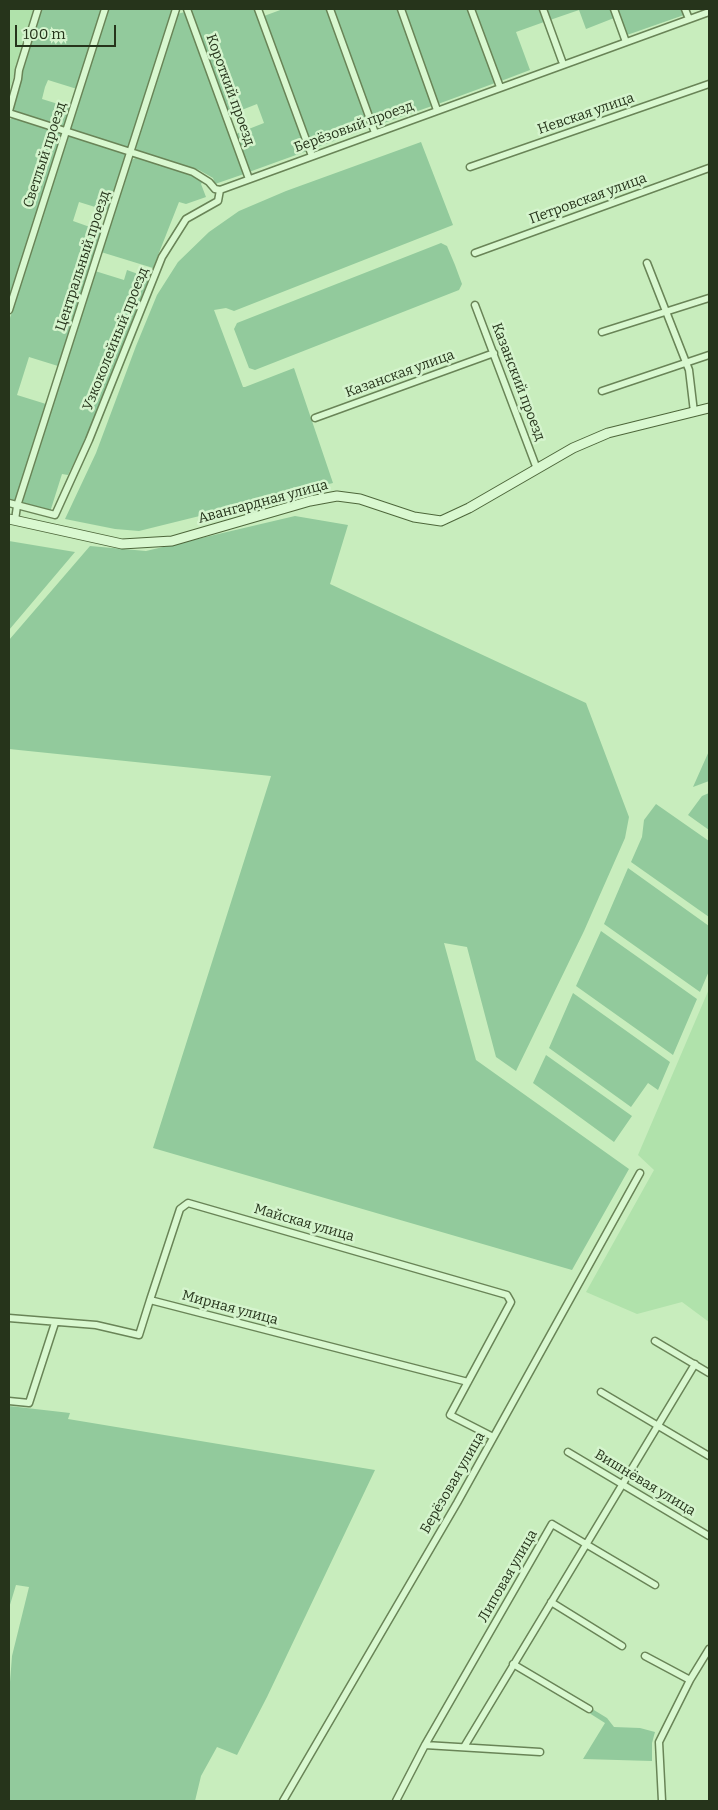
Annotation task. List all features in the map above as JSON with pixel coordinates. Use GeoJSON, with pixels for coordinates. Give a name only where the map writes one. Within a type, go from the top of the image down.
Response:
{"type":"FeatureCollection","features":[{"type":"Feature","properties":{"kind":"main road","name":"Авангардная улица"},"geometry":{"type":"LineString","coordinates":[[12,520],[122,544],[172,541],[310,500],[337,496],[360,499],[414,518],[441,521],[469,508],[573,448],[608,433],[709,408]]}},
{"type":"Feature","properties":{"kind":"street"},"geometry":{"type":"LineString","coordinates":[[38,9],[19,70],[9,112],[193,172],[215,189],[220,190]]}},
{"type":"Feature","properties":{"kind":"street","name":"Светлый проезд"},"geometry":{"type":"LineString","coordinates":[[9,310],[105,9]]}},
{"type":"Feature","properties":{"kind":"street","name":"Центральный проезд"},"geometry":{"type":"LineString","coordinates":[[12,520],[176,9]]}},
{"type":"Feature","properties":{"kind":"street","name":"Короткий проезд"},"geometry":{"type":"LineString","coordinates":[[187,9],[249,179]]}},
{"type":"Feature","properties":{"kind":"street"},"geometry":{"type":"LineString","coordinates":[[258,9],[312,156]]}},
{"type":"Feature","properties":{"kind":"street"},"geometry":{"type":"LineString","coordinates":[[330,9],[375,133]]}},
{"type":"Feature","properties":{"kind":"street"},"geometry":{"type":"LineString","coordinates":[[401,9],[438,110]]}},
{"type":"Feature","properties":{"kind":"street"},"geometry":{"type":"LineString","coordinates":[[472,9],[500,87]]}},
{"type":"Feature","properties":{"kind":"street"},"geometry":{"type":"LineString","coordinates":[[543,9],[562,61]]}},
{"type":"Feature","properties":{"kind":"street"},"geometry":{"type":"LineString","coordinates":[[614,9],[626,42]]}},
{"type":"Feature","properties":{"kind":"street"},"geometry":{"type":"LineString","coordinates":[[685,9],[689,19]]}},
{"type":"Feature","properties":{"kind":"street","name":"Берёзовый проезд"},"geometry":{"type":"LineString","coordinates":[[220,190],[709,12]]}},
{"type":"Feature","properties":{"kind":"street","name":"Невская улица"},"geometry":{"type":"LineString","coordinates":[[470,167],[709,84]]}},
{"type":"Feature","properties":{"kind":"street","name":"Петровская улица"},"geometry":{"type":"LineString","coordinates":[[475,253],[709,168]]}},
{"type":"Feature","properties":{"kind":"street","name":"Узкоколейный проезд"},"geometry":{"type":"LineString","coordinates":[[17,506],[55,515],[89,440],[162,257],[186,219],[218,201],[220,190]]}},
{"type":"Feature","properties":{"kind":"street"},"geometry":{"type":"LineString","coordinates":[[647,263],[689,370],[694,412]]}},
{"type":"Feature","properties":{"kind":"street"},"geometry":{"type":"LineString","coordinates":[[602,332],[709,298]]}},
{"type":"Feature","properties":{"kind":"street","name":"Казанский проезд"},"geometry":{"type":"LineString","coordinates":[[475,305],[537,469]]}},
{"type":"Feature","properties":{"kind":"street","name":"Казанская улица"},"geometry":{"type":"LineString","coordinates":[[315,418],[494,353]]}},
{"type":"Feature","properties":{"kind":"street"},"geometry":{"type":"LineString","coordinates":[[602,391],[709,355]]}},
{"type":"Feature","properties":{"kind":"street"},"geometry":{"type":"LineString","coordinates":[[9,503],[17,506]]}},
{"type":"Feature","properties":{"kind":"street","name":"Берёзовая улица"},"geometry":{"type":"LineString","coordinates":[[282,1801],[457,1503],[640,1173]]}},
{"type":"Feature","properties":{"kind":"street","name":"Майская улица"},"geometry":{"type":"LineString","coordinates":[[150,1300],[180,1209],[188,1203],[507,1295],[511,1302],[468,1382]]}},
{"type":"Feature","properties":{"kind":"street"},"geometry":{"type":"LineString","coordinates":[[9,1318],[96,1325],[139,1335],[150,1300]]}},
{"type":"Feature","properties":{"kind":"street","name":"Мирная улица"},"geometry":{"type":"LineString","coordinates":[[150,1300],[468,1382]]}},
{"type":"Feature","properties":{"kind":"street"},"geometry":{"type":"LineString","coordinates":[[9,1401],[29,1403],[55,1323]]}},
{"type":"Feature","properties":{"kind":"street"},"geometry":{"type":"LineString","coordinates":[[655,1341],[709,1373]]}},
{"type":"Feature","properties":{"kind":"street"},"geometry":{"type":"LineString","coordinates":[[464,1748],[695,1364]]}},
{"type":"Feature","properties":{"kind":"street"},"geometry":{"type":"LineString","coordinates":[[468,1382],[450,1416],[493,1437]]}},
{"type":"Feature","properties":{"kind":"street"},"geometry":{"type":"LineString","coordinates":[[601,1392],[709,1456]]}},
{"type":"Feature","properties":{"kind":"street","name":"Вишнёвая улица"},"geometry":{"type":"LineString","coordinates":[[568,1452],[709,1536]]}},
{"type":"Feature","properties":{"kind":"street","name":"Липовая улица"},"geometry":{"type":"LineString","coordinates":[[425,1745],[552,1524],[655,1585]]}},
{"type":"Feature","properties":{"kind":"street"},"geometry":{"type":"LineString","coordinates":[[551,1602],[622,1646]]}},
{"type":"Feature","properties":{"kind":"street"},"geometry":{"type":"LineString","coordinates":[[662,1801],[659,1742],[690,1680],[709,1649]]}},
{"type":"Feature","properties":{"kind":"street"},"geometry":{"type":"LineString","coordinates":[[644,1656],[690,1680]]}},
{"type":"Feature","properties":{"kind":"street"},"geometry":{"type":"LineString","coordinates":[[514,1664],[589,1708]]}},
{"type":"Feature","properties":{"kind":"street"},"geometry":{"type":"LineString","coordinates":[[396,1801],[425,1745],[540,1752]]}},
{"type":"Feature","properties":{"kind":"green space"},"geometry":{"type":"Polygon","coordinates":[[[9,9],[34,9],[9,92],[9,9]]]}},
{"type":"Feature","properties":{"kind":"green space"},"geometry":{"type":"Polygon","coordinates":[[[40,9],[102,9],[77,89],[48,80],[45,87],[42,99],[71,108],[64,127],[15,112],[13,106],[40,9]]]}},
{"type":"Feature","properties":{"kind":"green space"},"geometry":{"type":"Polygon","coordinates":[[[109,9],[173,9],[128,148],[70,129],[109,9]]]}},
{"type":"Feature","properties":{"kind":"green space"},"geometry":{"type":"Polygon","coordinates":[[[190,9],[255,9],[307,151],[249,172],[236,134],[264,123],[257,104],[229,115],[190,9]]]}},
{"type":"Feature","properties":{"kind":"green space"},"geometry":{"type":"Polygon","coordinates":[[[283,9],[326,9],[369,128],[312,149],[264,16],[283,9]]]}},
{"type":"Feature","properties":{"kind":"green space"},"geometry":{"type":"Polygon","coordinates":[[[333,9],[397,9],[432,106],[375,126],[333,9]]]}},
{"type":"Feature","properties":{"kind":"green space"},"geometry":{"type":"Polygon","coordinates":[[[404,9],[468,9],[495,83],[438,104],[404,9]]]}},
{"type":"Feature","properties":{"kind":"green space"},"geometry":{"type":"Polygon","coordinates":[[[475,9],[540,9],[544,22],[516,32],[530,70],[501,81],[475,9]]]}},
{"type":"Feature","properties":{"kind":"green space"},"geometry":{"type":"Polygon","coordinates":[[[546,9],[611,9],[614,18],[586,29],[579,10],[550,20],[546,9]]]}},
{"type":"Feature","properties":{"kind":"green space"},"geometry":{"type":"Polygon","coordinates":[[[617,9],[682,9],[684,15],[627,35],[617,9]]]}},
{"type":"Feature","properties":{"kind":"green space"},"geometry":{"type":"Polygon","coordinates":[[[185,12],[244,174],[215,184],[213,178],[199,170],[134,150],[177,14],[185,12]]]}},
{"type":"Feature","properties":{"kind":"green space"},"geometry":{"type":"Polygon","coordinates":[[[14,117],[63,133],[9,301],[9,120],[14,117]]]}},
{"type":"Feature","properties":{"kind":"green space"},"geometry":{"type":"Polygon","coordinates":[[[68,135],[126,154],[108,211],[79,202],[73,221],[101,231],[58,366],[29,357],[17,395],[46,404],[15,501],[9,499],[9,321],[68,135]]]}},
{"type":"Feature","properties":{"kind":"green space"},"geometry":{"type":"Polygon","coordinates":[[[421,142],[453,225],[234,311],[226,308],[214,310],[243,387],[294,368],[333,483],[139,531],[115,529],[65,519],[96,453],[157,295],[178,262],[209,232],[239,211],[286,191],[421,142]]]}},
{"type":"Feature","properties":{"kind":"green space"},"geometry":{"type":"Polygon","coordinates":[[[137,157],[190,174],[203,181],[201,184],[206,197],[186,204],[179,202],[153,268],[101,252],[130,161],[137,157]]]}},
{"type":"Feature","properties":{"kind":"green space"},"geometry":{"type":"Polygon","coordinates":[[[441,243],[447,246],[455,265],[462,284],[459,290],[255,370],[249,368],[234,329],[237,323],[441,243]]]}},
{"type":"Feature","properties":{"kind":"green space"},"geometry":{"type":"Polygon","coordinates":[[[127,270],[149,278],[85,440],[68,475],[62,474],[50,512],[21,503],[95,271],[124,280],[127,270]]]}},
{"type":"Feature","properties":{"kind":"green space"},"geometry":{"type":"Polygon","coordinates":[[[295,516],[348,525],[330,584],[586,703],[629,817],[625,838],[584,931],[516,1071],[496,1057],[467,947],[444,943],[476,1060],[629,1169],[572,1270],[153,1148],[271,776],[9,749],[9,640],[90,546],[146,551],[295,516]]]}},
{"type":"Feature","properties":{"kind":"green space"},"geometry":{"type":"Polygon","coordinates":[[[9,541],[75,552],[9,630],[9,541]]]}},
{"type":"Feature","properties":{"kind":"green space"},"geometry":{"type":"Polygon","coordinates":[[[709,751],[709,781],[693,787],[709,751]]]}},
{"type":"Feature","properties":{"kind":"green space"},"geometry":{"type":"Polygon","coordinates":[[[709,793],[709,830],[688,815],[702,796],[709,793]]]}},
{"type":"Feature","properties":{"kind":"green space"},"geometry":{"type":"Polygon","coordinates":[[[656,804],[709,841],[709,917],[631,862],[642,837],[644,820],[656,804]]]}},
{"type":"Feature","properties":{"kind":"green space"},"geometry":{"type":"Polygon","coordinates":[[[628,868],[709,926],[709,971],[700,992],[604,924],[628,868]]]}},
{"type":"Feature","properties":{"kind":"green space"},"geometry":{"type":"Polygon","coordinates":[[[601,931],[697,999],[673,1055],[576,986],[601,931]]]}},
{"type":"Feature","properties":{"kind":"green space"},"geometry":{"type":"Polygon","coordinates":[[[709,989],[709,1322],[682,1302],[637,1314],[586,1292],[654,1170],[638,1155],[709,989]]]}},
{"type":"Feature","properties":{"kind":"green space"},"geometry":{"type":"Polygon","coordinates":[[[573,993],[670,1062],[658,1090],[648,1083],[631,1107],[549,1048],[573,993]]]}},
{"type":"Feature","properties":{"kind":"green space"},"geometry":{"type":"Polygon","coordinates":[[[546,1055],[632,1116],[614,1142],[533,1083],[546,1055]]]}},
{"type":"Feature","properties":{"kind":"green space"},"geometry":{"type":"Polygon","coordinates":[[[9,1406],[70,1413],[68,1419],[375,1470],[267,1697],[237,1755],[217,1747],[201,1776],[195,1801],[9,1801],[9,1695],[12,1656],[29,1587],[16,1585],[9,1608],[9,1406]]]}},
{"type":"Feature","properties":{"kind":"green space"},"geometry":{"type":"Polygon","coordinates":[[[589,1707],[607,1718],[614,1727],[640,1728],[655,1732],[652,1743],[652,1761],[583,1759],[605,1723],[586,1711],[589,1707]]]}}]}
